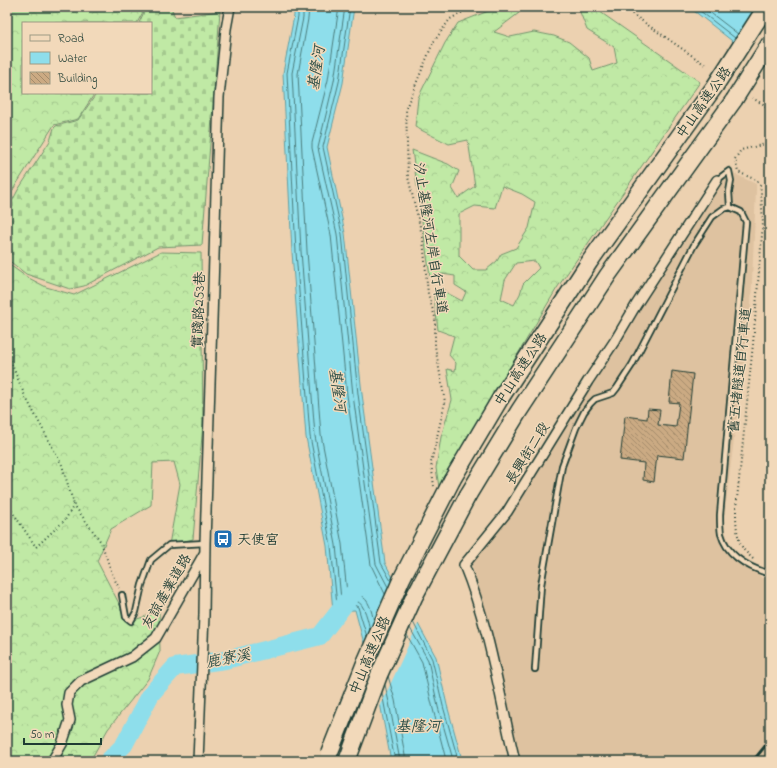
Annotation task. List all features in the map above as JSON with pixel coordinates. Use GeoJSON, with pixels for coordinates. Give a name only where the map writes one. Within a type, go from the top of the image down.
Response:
{"type":"FeatureCollection","features":[{"type":"Feature","properties":{"kind":"highway","name":"中山高速公路"},"geometry":{"type":"LineString","coordinates":[[328,757],[365,663],[402,578],[452,480],[500,399],[590,261],[715,86],[766,7]]}},
{"type":"Feature","properties":{"kind":"highway","name":"中山高速公路"},"geometry":{"type":"LineString","coordinates":[[347,761],[379,675],[414,597],[468,495],[519,411],[608,275],[734,100],[770,43]]}},
{"type":"Feature","properties":{"kind":"street","name":"實踐路253巷"},"geometry":{"type":"LineString","coordinates":[[198,761],[204,615],[218,97],[230,7]]}},
{"type":"Feature","properties":{"kind":"street","name":"長興街二段"},"geometry":{"type":"LineString","coordinates":[[515,761],[489,640],[479,604],[464,564],[507,512],[588,381],[717,180]]}},
{"type":"Feature","properties":{"kind":"street","name":"友諒產業道路"},"geometry":{"type":"LineString","coordinates":[[52,761],[62,744],[70,720],[67,705],[69,693],[81,681],[132,657],[156,638],[188,582],[205,548]]}},
{"type":"Feature","properties":{"kind":"street"},"geometry":{"type":"LineString","coordinates":[[188,582],[194,578],[199,579],[204,589]]}},
{"type":"Feature","properties":{"kind":"lane"},"geometry":{"type":"LineString","coordinates":[[717,180],[729,171],[731,181],[729,192],[730,206]]}},
{"type":"Feature","properties":{"kind":"lane"},"geometry":{"type":"LineString","coordinates":[[535,669],[541,585],[562,466],[576,428],[590,404],[595,399],[613,393],[622,381],[632,365],[694,245],[712,217],[723,208],[730,206],[741,212],[746,222],[720,516],[722,535],[728,550],[747,565],[770,574]]}},
{"type":"Feature","properties":{"kind":"lane"},"geometry":{"type":"LineString","coordinates":[[122,595],[126,617],[131,621],[136,612],[142,585],[151,560],[169,545],[205,548]]}},
{"type":"Feature","properties":{"kind":"path","name":"汐止基隆河左岸自行車道"},"geometry":{"type":"LineString","coordinates":[[434,493],[431,464],[445,402],[435,346],[435,317],[428,294],[423,239],[414,196],[408,177],[406,108],[433,43],[450,19],[472,7]]}},
{"type":"Feature","properties":{"kind":"path"},"geometry":{"type":"LineString","coordinates":[[622,7],[707,66]]}},
{"type":"Feature","properties":{"kind":"path"},"geometry":{"type":"LineString","coordinates":[[752,98],[763,104],[770,112]]}},
{"type":"Feature","properties":{"kind":"path","name":"舊五堵隧道自行車道"},"geometry":{"type":"LineString","coordinates":[[754,560],[739,541],[736,526],[736,509],[753,344],[762,223],[761,192],[760,185],[756,180],[738,172],[735,159],[741,150],[770,143]]}},
{"type":"Feature","properties":{"kind":"path"},"geometry":{"type":"LineString","coordinates":[[7,353],[25,396],[62,465],[74,505],[100,542],[122,595]]}},
{"type":"Feature","properties":{"kind":"path"},"geometry":{"type":"LineString","coordinates":[[7,504],[36,547],[65,520],[74,505]]}},
{"type":"Feature","properties":{"kind":"shaded area"},"geometry":{"type":"Polygon","coordinates":[[[729,171],[756,184],[756,190],[751,305],[723,526],[731,547],[747,565],[762,578],[770,580],[770,761],[521,761],[490,626],[471,562],[513,509],[713,177],[729,171]]]}},
{"type":"Feature","properties":{"kind":"green space"},"geometry":{"type":"Polygon","coordinates":[[[7,7],[135,7],[143,12],[138,22],[22,22],[22,94],[94,94],[78,119],[54,125],[7,199],[7,7]]]}},
{"type":"Feature","properties":{"kind":"green space"},"geometry":{"type":"Polygon","coordinates":[[[137,7],[171,7],[175,17],[220,11],[202,245],[158,247],[84,286],[70,289],[26,274],[7,259],[7,211],[18,190],[50,141],[56,126],[78,120],[96,94],[152,94],[152,22],[139,22],[144,12],[137,7]]]}},
{"type":"Feature","properties":{"kind":"green space"},"geometry":{"type":"Polygon","coordinates":[[[505,7],[525,7],[494,32],[510,37],[534,32],[554,36],[569,42],[589,58],[593,71],[617,63],[614,47],[587,30],[578,7],[593,7],[700,82],[557,288],[439,487],[436,468],[441,437],[452,400],[447,369],[455,371],[456,363],[449,355],[454,336],[438,330],[434,296],[442,288],[447,293],[462,301],[466,292],[455,285],[455,276],[442,274],[430,277],[412,150],[448,164],[459,171],[452,188],[458,198],[475,186],[468,140],[449,144],[415,127],[418,98],[445,43],[458,23],[491,10],[505,7]],[[502,186],[495,208],[475,206],[459,214],[459,256],[473,270],[486,270],[497,261],[501,254],[516,248],[529,228],[535,202],[522,194],[502,186]],[[535,261],[516,263],[505,280],[501,299],[514,305],[523,284],[539,268],[535,261]]]}},
{"type":"Feature","properties":{"kind":"green space"},"geometry":{"type":"Polygon","coordinates":[[[161,252],[201,253],[203,424],[193,539],[169,545],[180,484],[174,462],[153,463],[151,505],[111,529],[97,561],[126,617],[131,621],[159,612],[160,651],[148,679],[108,729],[90,761],[7,761],[7,263],[25,276],[46,287],[74,295],[161,252]]]}},
{"type":"Feature","properties":{"kind":"water","name":"基隆河"},"geometry":{"type":"Polygon","coordinates":[[[294,7],[354,7],[343,83],[327,147],[345,233],[362,394],[385,563],[436,657],[461,756],[460,761],[391,761],[380,703],[355,610],[333,611],[327,546],[306,437],[292,252],[283,73],[294,16],[294,7]]]}},
{"type":"Feature","properties":{"kind":"water"},"geometry":{"type":"Polygon","coordinates":[[[688,7],[770,7],[770,71],[698,14],[688,7]]]}},
{"type":"Feature","properties":{"kind":"pier"},"geometry":{"type":"Polygon","coordinates":[[[770,7],[770,66],[767,71],[735,46],[770,7]]]}},
{"type":"Feature","properties":{"kind":"pier"},"geometry":{"type":"Polygon","coordinates":[[[395,576],[419,622],[379,709],[363,645],[395,576]]]}},
{"type":"Feature","properties":{"kind":"building"},"geometry":{"type":"Polygon","coordinates":[[[672,371],[693,374],[684,458],[657,455],[654,482],[643,480],[644,463],[620,460],[625,416],[647,419],[648,409],[660,410],[658,425],[676,427],[679,403],[669,402],[672,371]]]}},
{"type":"Feature","properties":{"kind":"waterway","name":"鹿寮溪"},"geometry":{"type":"LineString","coordinates":[[108,761],[124,745],[151,694],[175,667],[225,660],[320,636],[354,592]]}},
{"type":"Feature","properties":{"kind":"railway"},"geometry":{"type":"LineString","coordinates":[[753,761],[770,740]]}},
{"type":"Feature","properties":{"kind":"place","name":"天使宮"},"geometry":{"type":"Point","coordinates":[223,539]}}]}
